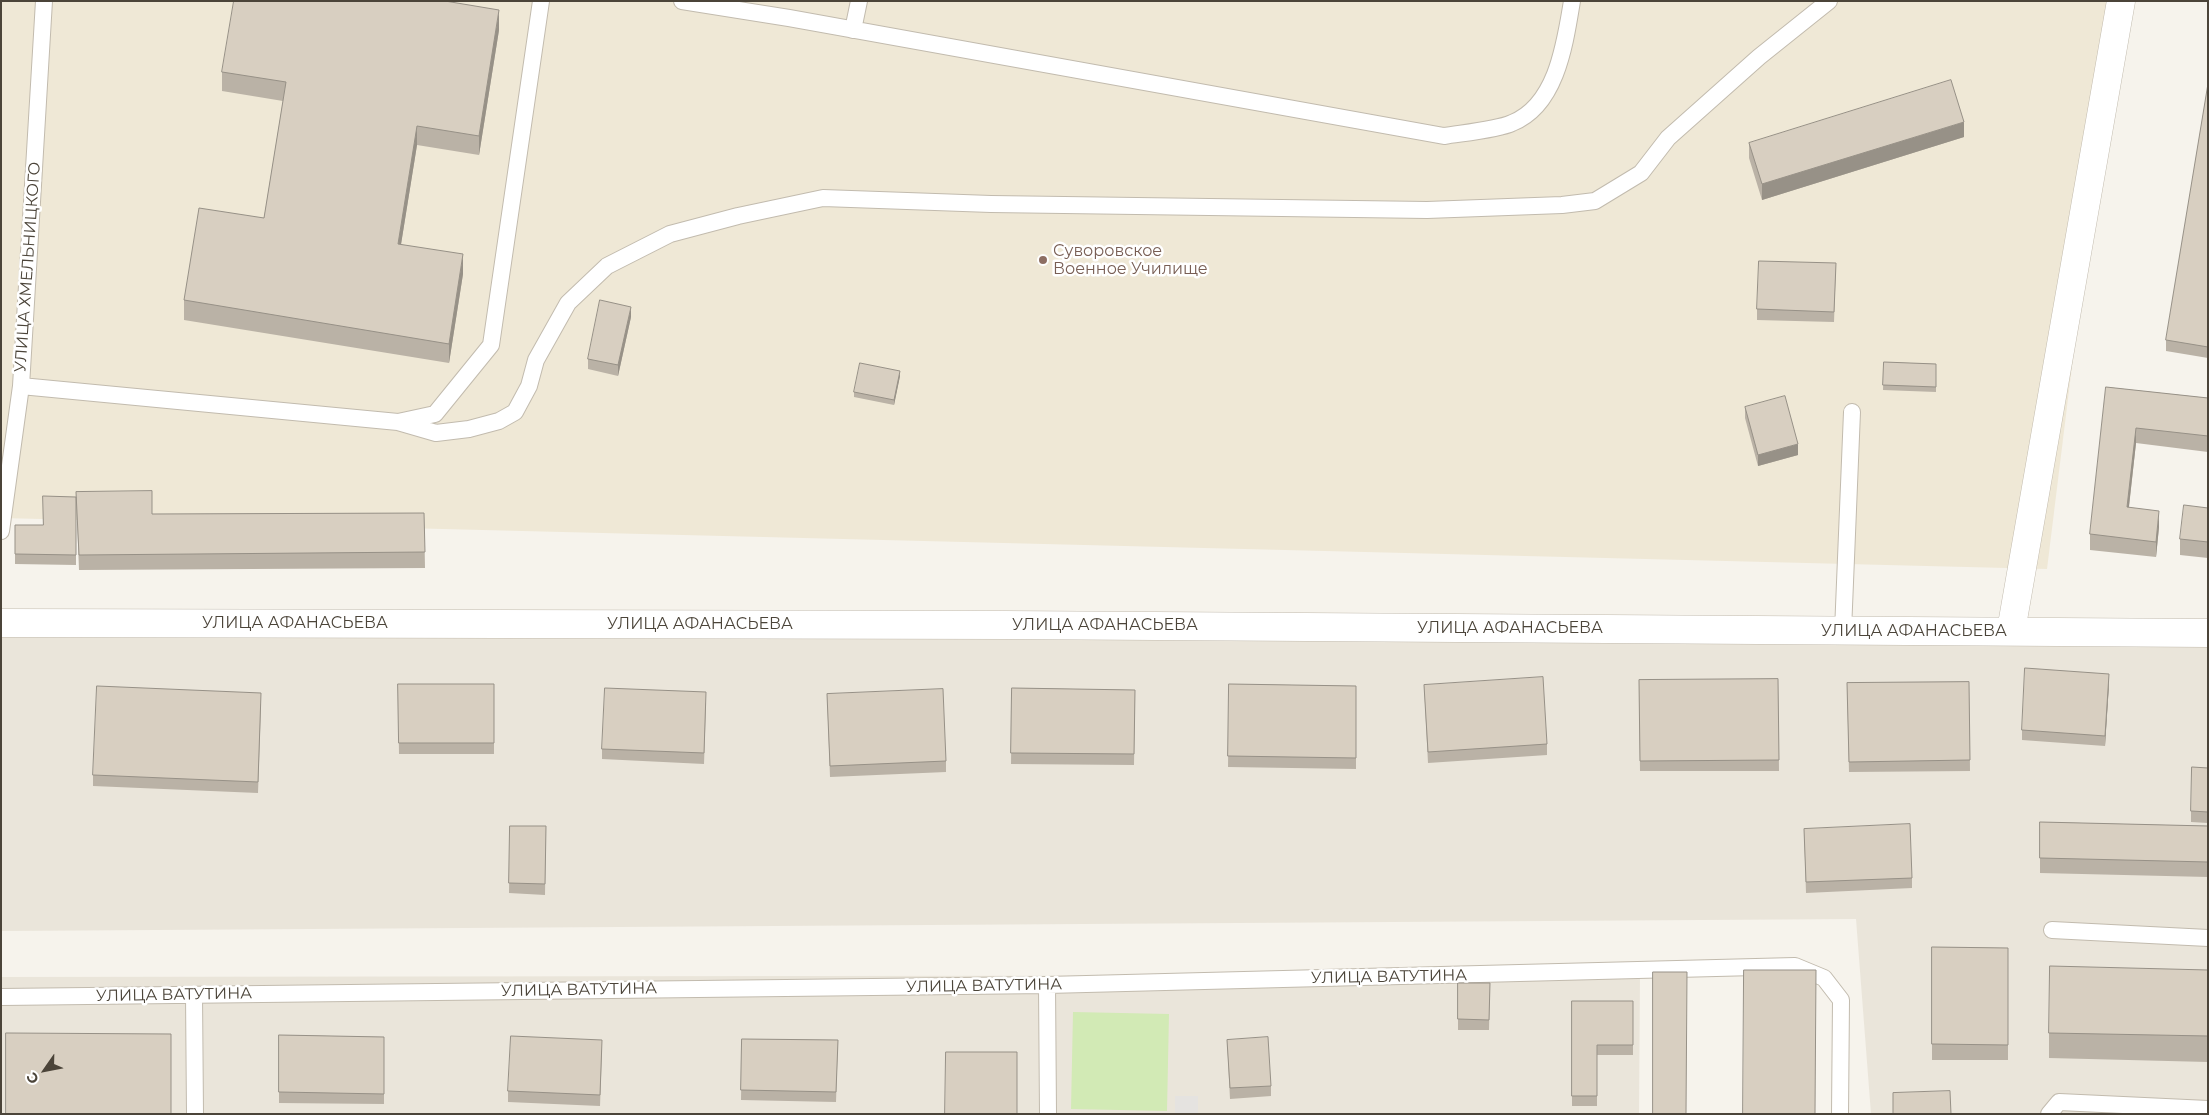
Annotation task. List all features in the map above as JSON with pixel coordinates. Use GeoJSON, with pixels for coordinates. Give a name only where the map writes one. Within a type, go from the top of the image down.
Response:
{"type":"FeatureCollection","features":[{"type":"Feature","properties":{"kind":"street"},"geometry":{"type":"LineString","coordinates":[[2011,631],[2121,1]]}},
{"type":"Feature","properties":{"kind":"street","name":"УЛИЦА АФАНАСЬЕВА"},"geometry":{"type":"LineString","coordinates":[[1,623],[1015,625],[2208,633]]}},
{"type":"Feature","properties":{"kind":"lane","name":"УЛИЦА ХМЕЛЬНИЦКОГО"},"geometry":{"type":"LineString","coordinates":[[1,532],[21,386],[44,1]]}},
{"type":"Feature","properties":{"kind":"lane"},"geometry":{"type":"LineString","coordinates":[[398,422],[435,414],[491,345],[541,1]]}},
{"type":"Feature","properties":{"kind":"lane"},"geometry":{"type":"LineString","coordinates":[[682,1],[1444,136],[1512,123],[1539,106],[1562,56],[1572,1]]}},
{"type":"Feature","properties":{"kind":"lane"},"geometry":{"type":"LineString","coordinates":[[854,30],[859,1]]}},
{"type":"Feature","properties":{"kind":"lane"},"geometry":{"type":"LineString","coordinates":[[21,386],[398,422],[436,433],[469,429],[499,421],[515,412],[529,386],[536,360],[568,303],[607,266],[670,234],[738,216],[823,198],[1001,204],[1427,210],[1562,205],[1595,201],[1641,173],[1668,138],[1760,57],[1829,1]]}},
{"type":"Feature","properties":{"kind":"lane"},"geometry":{"type":"LineString","coordinates":[[1843,631],[1852,412]]}},
{"type":"Feature","properties":{"kind":"lane"},"geometry":{"type":"LineString","coordinates":[[2052,930],[2208,938]]}},
{"type":"Feature","properties":{"kind":"lane","name":"УЛИЦА ВАТУТИНА"},"geometry":{"type":"LineString","coordinates":[[1,997],[1047,985],[1795,966],[1824,978],[1841,1000],[1840,1114]]}},
{"type":"Feature","properties":{"kind":"lane"},"geometry":{"type":"LineString","coordinates":[[1047,985],[1048,1114]]}},
{"type":"Feature","properties":{"kind":"lane"},"geometry":{"type":"LineString","coordinates":[[194,995],[195,1114]]}},
{"type":"Feature","properties":{"kind":"lane"},"geometry":{"type":"LineString","coordinates":[[2049,1114],[2059,1102],[2208,1109]]}},
{"type":"Feature","properties":{"kind":"shaded area","name":"Суворовское Военное Училище"},"geometry":{"type":"Polygon","coordinates":[[[1,1],[2117,1],[2047,569],[1,518],[1,1]]]}},
{"type":"Feature","properties":{"kind":"shaded area"},"geometry":{"type":"Polygon","coordinates":[[[1,614],[2208,630],[2208,1114],[1871,1114],[1856,919],[1,931],[1,614]]]}},
{"type":"Feature","properties":{"kind":"shaded area"},"geometry":{"type":"Polygon","coordinates":[[[1640,975],[1639,1114],[1,1114],[1,977],[1640,975]]]}},
{"type":"Feature","properties":{"kind":"shaded area"},"geometry":{"type":"Polygon","coordinates":[[[1175,1096],[1198,1096],[1198,1114],[1175,1114],[1175,1096]]]}},
{"type":"Feature","properties":{"kind":"green space"},"geometry":{"type":"Polygon","coordinates":[[[1073,1012],[1169,1014],[1167,1111],[1071,1109],[1073,1012]]]}},
{"type":"Feature","properties":{"kind":"building"},"geometry":{"type":"Polygon","coordinates":[[[234,1],[445,1],[499,10],[479,136],[417,126],[398,244],[463,254],[449,344],[184,300],[199,208],[264,218],[286,82],[222,72],[234,1]]]}},
{"type":"Feature","properties":{"kind":"building"},"geometry":{"type":"Polygon","coordinates":[[[1951,80],[1964,122],[1762,184],[1749,143],[1951,80]]]}},
{"type":"Feature","properties":{"kind":"building"},"geometry":{"type":"Polygon","coordinates":[[[2208,84],[2208,347],[2166,340],[2208,84]]]}},
{"type":"Feature","properties":{"kind":"building"},"geometry":{"type":"Polygon","coordinates":[[[1759,261],[1836,263],[1834,312],[1757,309],[1759,261]]]}},
{"type":"Feature","properties":{"kind":"building"},"geometry":{"type":"Polygon","coordinates":[[[600,300],[631,307],[618,365],[588,359],[600,300]]]}},
{"type":"Feature","properties":{"kind":"building"},"geometry":{"type":"Polygon","coordinates":[[[1884,362],[1936,364],[1936,387],[1883,385],[1884,362]]]}},
{"type":"Feature","properties":{"kind":"building"},"geometry":{"type":"Polygon","coordinates":[[[860,363],[900,371],[894,400],[854,392],[860,363]]]}},
{"type":"Feature","properties":{"kind":"building"},"geometry":{"type":"Polygon","coordinates":[[[2106,387],[2208,398],[2208,436],[2136,428],[2127,507],[2159,511],[2156,542],[2090,534],[2106,387]]]}},
{"type":"Feature","properties":{"kind":"building"},"geometry":{"type":"Polygon","coordinates":[[[1785,396],[1798,444],[1758,455],[1745,407],[1785,396]]]}},
{"type":"Feature","properties":{"kind":"building"},"geometry":{"type":"Polygon","coordinates":[[[152,491],[152,514],[424,513],[425,552],[79,555],[76,492],[152,491]]]}},
{"type":"Feature","properties":{"kind":"building"},"geometry":{"type":"Polygon","coordinates":[[[43,496],[76,497],[76,555],[15,554],[15,525],[43,525],[43,496]]]}},
{"type":"Feature","properties":{"kind":"building"},"geometry":{"type":"Polygon","coordinates":[[[2184,505],[2208,508],[2208,542],[2180,539],[2184,505]]]}},
{"type":"Feature","properties":{"kind":"building"},"geometry":{"type":"Polygon","coordinates":[[[2025,668],[2109,674],[2105,736],[2022,730],[2025,668]]]}},
{"type":"Feature","properties":{"kind":"building"},"geometry":{"type":"Polygon","coordinates":[[[1543,677],[1547,744],[1428,752],[1424,685],[1543,677]]]}},
{"type":"Feature","properties":{"kind":"building"},"geometry":{"type":"Polygon","coordinates":[[[1778,679],[1779,760],[1640,761],[1639,680],[1778,679]]]}},
{"type":"Feature","properties":{"kind":"building"},"geometry":{"type":"Polygon","coordinates":[[[1969,682],[1970,760],[1849,762],[1847,683],[1969,682]]]}},
{"type":"Feature","properties":{"kind":"building"},"geometry":{"type":"Polygon","coordinates":[[[398,684],[494,684],[494,743],[399,743],[398,684]]]}},
{"type":"Feature","properties":{"kind":"building"},"geometry":{"type":"Polygon","coordinates":[[[1229,684],[1356,686],[1356,758],[1228,756],[1229,684]]]}},
{"type":"Feature","properties":{"kind":"building"},"geometry":{"type":"Polygon","coordinates":[[[97,686],[261,693],[258,782],[93,775],[97,686]]]}},
{"type":"Feature","properties":{"kind":"building"},"geometry":{"type":"Polygon","coordinates":[[[605,688],[706,692],[704,753],[602,749],[605,688]]]}},
{"type":"Feature","properties":{"kind":"building"},"geometry":{"type":"Polygon","coordinates":[[[1012,688],[1135,690],[1134,754],[1011,753],[1012,688]]]}},
{"type":"Feature","properties":{"kind":"building"},"geometry":{"type":"Polygon","coordinates":[[[943,689],[946,761],[830,766],[827,694],[943,689]]]}},
{"type":"Feature","properties":{"kind":"building"},"geometry":{"type":"Polygon","coordinates":[[[2192,767],[2208,768],[2208,812],[2191,811],[2192,767]]]}},
{"type":"Feature","properties":{"kind":"building"},"geometry":{"type":"Polygon","coordinates":[[[2040,822],[2208,826],[2208,862],[2040,858],[2040,822]]]}},
{"type":"Feature","properties":{"kind":"building"},"geometry":{"type":"Polygon","coordinates":[[[1910,824],[1912,878],[1806,882],[1804,829],[1910,824]]]}},
{"type":"Feature","properties":{"kind":"building"},"geometry":{"type":"Polygon","coordinates":[[[510,826],[546,826],[545,884],[509,883],[510,826]]]}},
{"type":"Feature","properties":{"kind":"building"},"geometry":{"type":"Polygon","coordinates":[[[1932,947],[2008,948],[2008,1045],[1932,1044],[1932,947]]]}},
{"type":"Feature","properties":{"kind":"building"},"geometry":{"type":"Polygon","coordinates":[[[2050,966],[2208,970],[2208,1036],[2049,1033],[2050,966]]]}},
{"type":"Feature","properties":{"kind":"building"},"geometry":{"type":"Polygon","coordinates":[[[1744,970],[1816,970],[1815,1114],[1743,1114],[1744,970]]]}},
{"type":"Feature","properties":{"kind":"building"},"geometry":{"type":"Polygon","coordinates":[[[1653,972],[1687,972],[1686,1114],[1653,1114],[1653,972]]]}},
{"type":"Feature","properties":{"kind":"building"},"geometry":{"type":"Polygon","coordinates":[[[1458,983],[1490,983],[1489,1020],[1458,1019],[1458,983]]]}},
{"type":"Feature","properties":{"kind":"building"},"geometry":{"type":"Polygon","coordinates":[[[1572,1001],[1633,1001],[1633,1045],[1597,1045],[1597,1096],[1572,1096],[1572,1001]]]}},
{"type":"Feature","properties":{"kind":"building"},"geometry":{"type":"Polygon","coordinates":[[[6,1033],[171,1034],[171,1114],[6,1114],[6,1033]]]}},
{"type":"Feature","properties":{"kind":"building"},"geometry":{"type":"Polygon","coordinates":[[[279,1035],[384,1037],[384,1094],[279,1092],[279,1035]]]}},
{"type":"Feature","properties":{"kind":"building"},"geometry":{"type":"Polygon","coordinates":[[[511,1036],[602,1040],[600,1095],[508,1091],[511,1036]]]}},
{"type":"Feature","properties":{"kind":"building"},"geometry":{"type":"Polygon","coordinates":[[[1268,1037],[1271,1086],[1230,1088],[1227,1040],[1268,1037]]]}},
{"type":"Feature","properties":{"kind":"building"},"geometry":{"type":"Polygon","coordinates":[[[742,1039],[838,1040],[836,1092],[741,1090],[742,1039]]]}},
{"type":"Feature","properties":{"kind":"building"},"geometry":{"type":"Polygon","coordinates":[[[946,1052],[1017,1052],[1017,1114],[945,1114],[946,1052]]]}},
{"type":"Feature","properties":{"kind":"building"},"geometry":{"type":"Polygon","coordinates":[[[1950,1091],[1951,1114],[1893,1114],[1893,1093],[1950,1091]]]}},
{"type":"Feature","properties":{"kind":"place","name":"Суворовское Военное Училище"},"geometry":{"type":"Point","coordinates":[1043,260]}}]}
